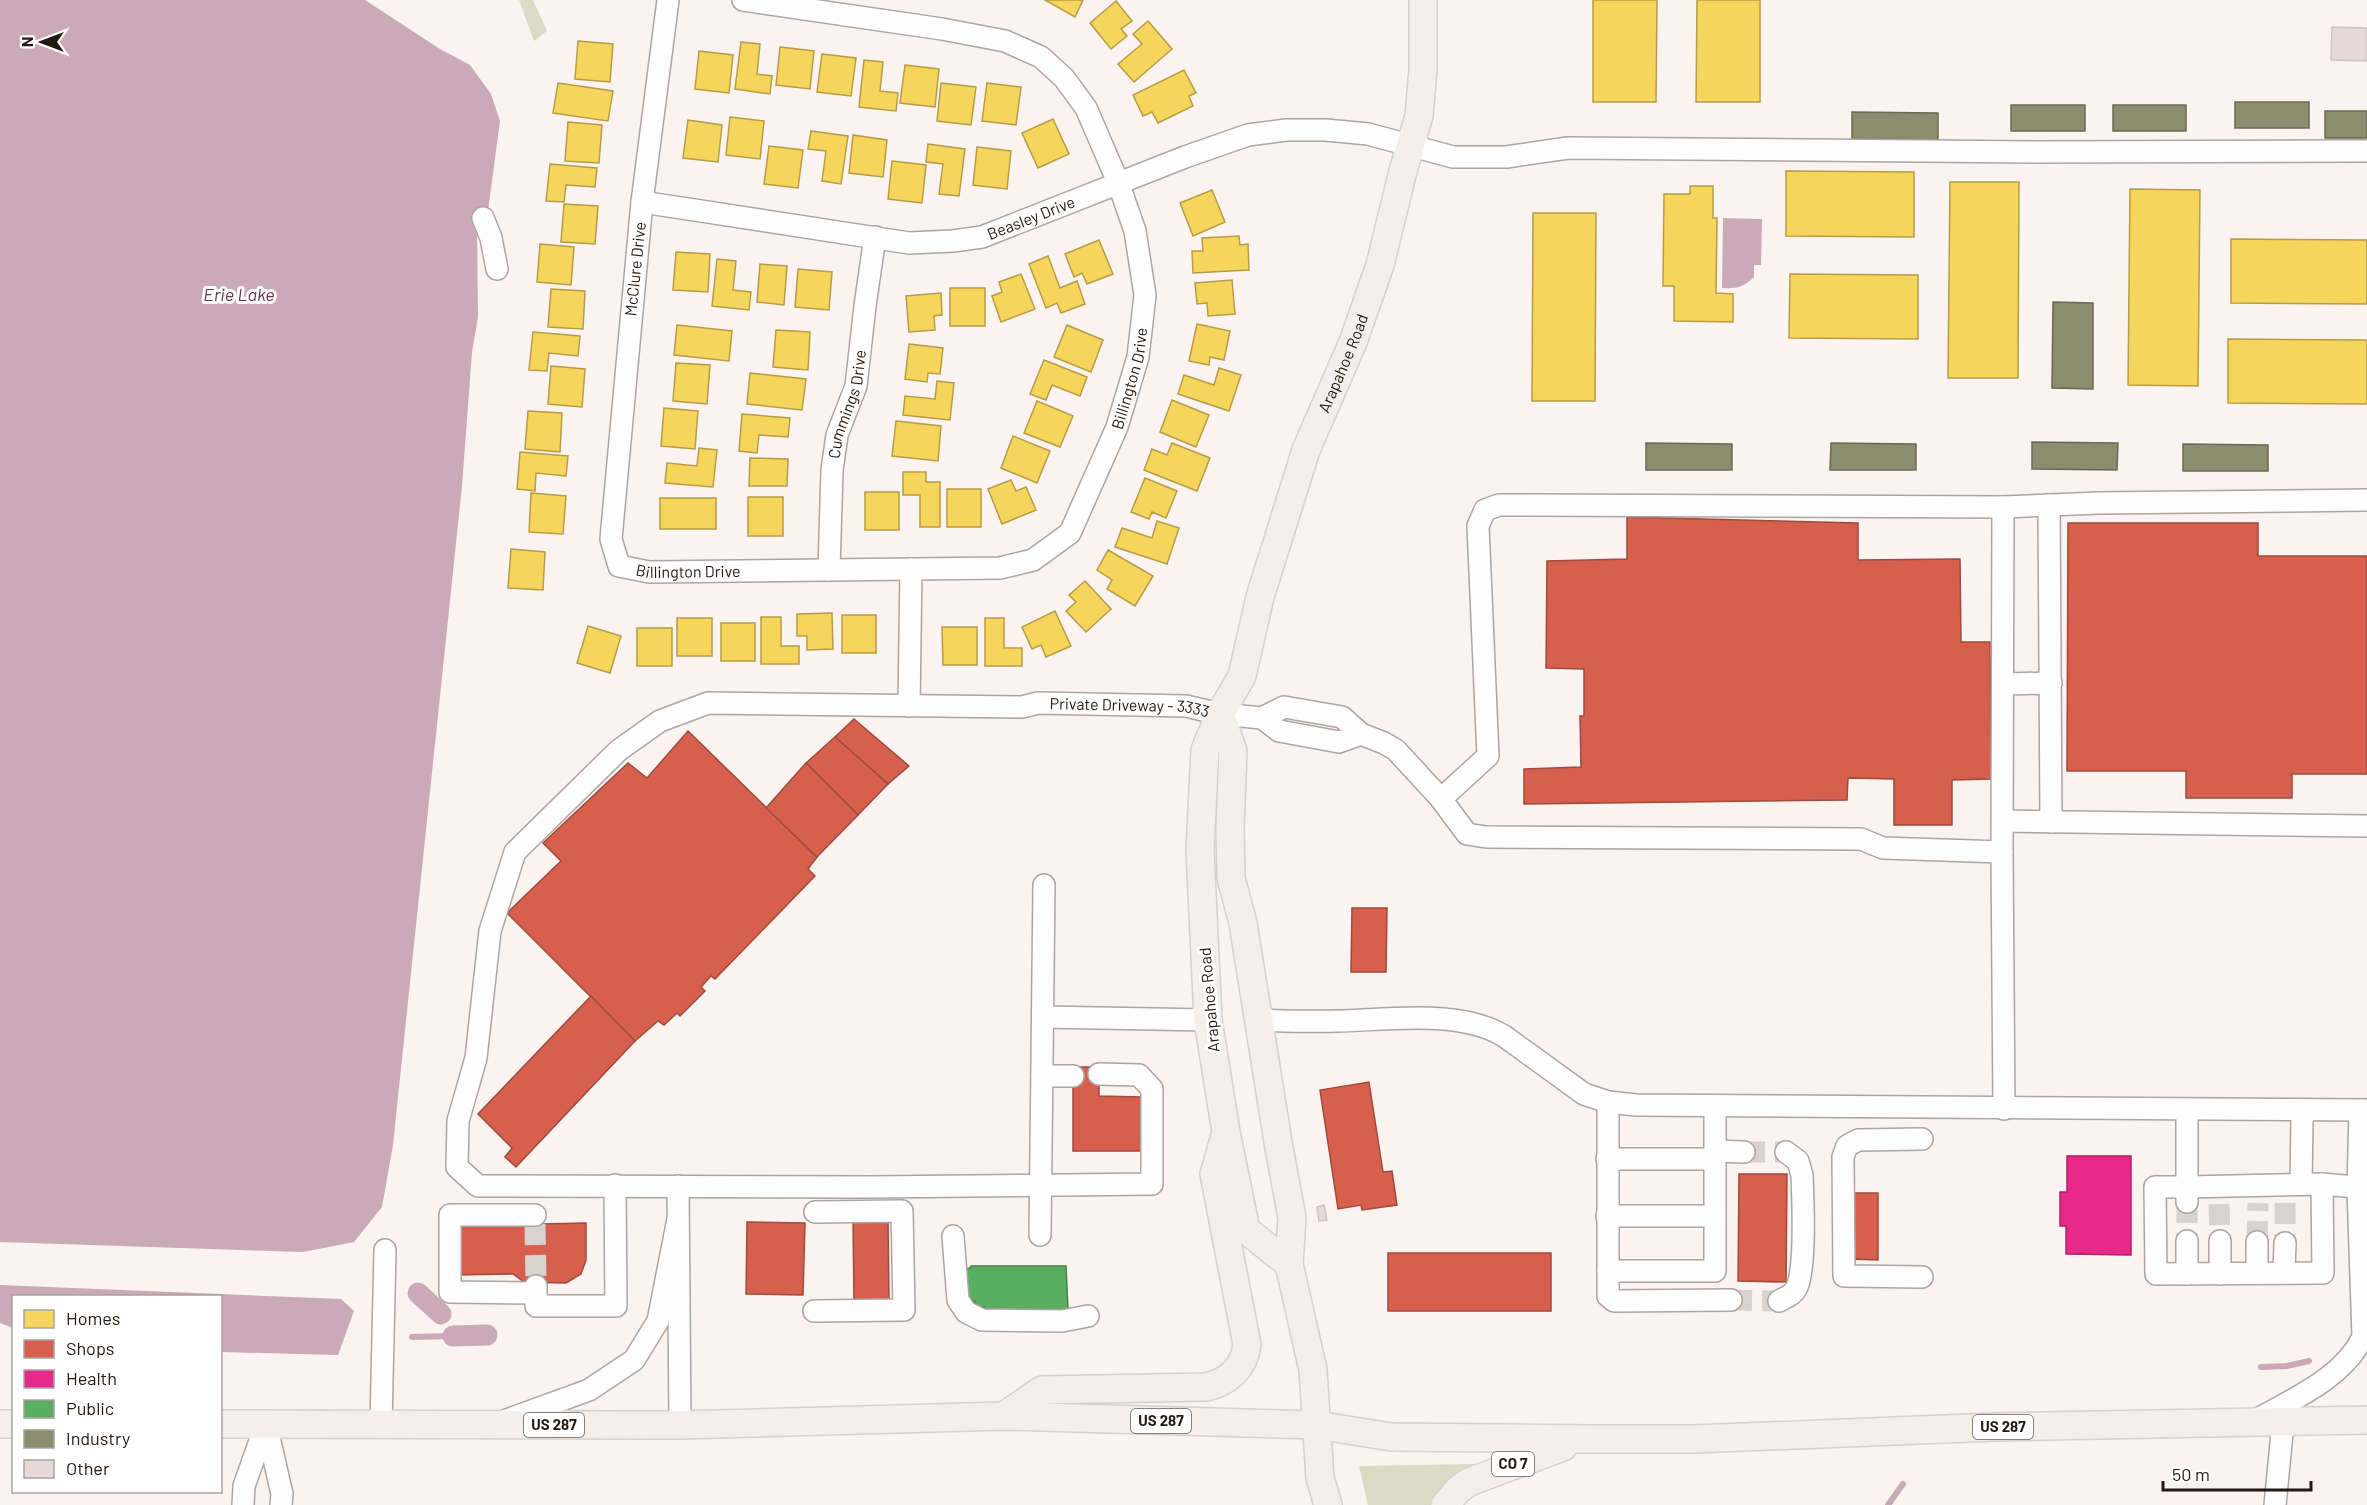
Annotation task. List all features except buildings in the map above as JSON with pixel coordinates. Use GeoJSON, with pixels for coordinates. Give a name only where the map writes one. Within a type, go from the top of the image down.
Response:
{"type":"FeatureCollection","features":[{"type":"Feature","properties":{"kind":"main road","name":"Arapahoe Road"},"geometry":{"type":"LineString","coordinates":[[1289,1264],[1246,1230],[1226,1132],[1208,1020],[1200,850],[1204,750],[1220,714],[1242,676],[1260,597],[1306,450],[1367,303],[1387,238],[1419,116],[1423,69],[1423,0]]}},
{"type":"Feature","properties":{"kind":"main road"},"geometry":{"type":"LineString","coordinates":[[1220,714],[1233,751],[1231,878],[1243,923],[1292,1218],[1289,1264],[1313,1370],[1320,1478],[1328,1505]]}},
{"type":"Feature","properties":{"kind":"main road"},"geometry":{"type":"LineString","coordinates":[[1004,1416],[1042,1390],[1206,1386],[1222,1382],[1240,1366],[1246,1345],[1214,1174],[1226,1132]]}},
{"type":"Feature","properties":{"kind":"main road","name":"US 287"},"geometry":{"type":"LineString","coordinates":[[222,1424],[680,1425],[1004,1416],[1317,1425],[1391,1437],[1590,1440],[1726,1438],[1994,1427],[2250,1424],[2367,1420]]}},
{"type":"Feature","properties":{"kind":"main road","name":"CO 7"},"geometry":{"type":"LineString","coordinates":[[1445,1505],[1458,1490],[1469,1482],[1551,1449],[1590,1440]]}},
{"type":"Feature","properties":{"kind":"street","name":"McClure Drive"},"geometry":{"type":"LineString","coordinates":[[611,539],[642,202],[668,0]]}},
{"type":"Feature","properties":{"kind":"street","name":"Billington Drive"},"geometry":{"type":"LineString","coordinates":[[611,539],[619,566],[649,572],[1000,568],[1033,560],[1070,533],[1117,427],[1138,357],[1144,295],[1135,231],[1118,182],[1086,108],[1064,78],[1041,57],[1005,41],[953,31],[743,0]]}},
{"type":"Feature","properties":{"kind":"street","name":"Beasley Drive"},"geometry":{"type":"LineString","coordinates":[[642,202],[909,243],[953,241],[982,237],[1011,227],[1118,182],[1248,135],[1286,130],[1326,130],[1368,134],[1461,157],[1506,157],[1568,148],[2037,152],[2367,151]]}},
{"type":"Feature","properties":{"kind":"street"},"geometry":{"type":"LineString","coordinates":[[483,218],[491,238],[497,269]]}},
{"type":"Feature","properties":{"kind":"street","name":"Cummings Drive"},"geometry":{"type":"LineString","coordinates":[[829,570],[832,470],[837,435],[856,386],[875,237]]}},
{"type":"Feature","properties":{"kind":"street"},"geometry":{"type":"LineString","coordinates":[[2002,852],[1883,848],[1861,839],[1506,837],[1467,834],[1441,799],[1488,756],[1478,526],[1485,510],[1499,505],[2003,507],[2367,500]]}},
{"type":"Feature","properties":{"kind":"street"},"geometry":{"type":"LineString","coordinates":[[2049,505],[2051,822]]}},
{"type":"Feature","properties":{"kind":"street"},"geometry":{"type":"LineString","coordinates":[[2003,507],[2004,1109]]}},
{"type":"Feature","properties":{"kind":"street"},"geometry":{"type":"LineString","coordinates":[[909,706],[911,569]]}},
{"type":"Feature","properties":{"kind":"street"},"geometry":{"type":"LineString","coordinates":[[2003,684],[2051,683]]}},
{"type":"Feature","properties":{"kind":"street","name":"Private Driveway - 3333"},"geometry":{"type":"LineString","coordinates":[[1100,1074],[1139,1075],[1152,1089],[1152,1184],[478,1186],[457,1167],[458,1121],[476,1058],[490,931],[514,852],[619,750],[660,721],[708,704],[1186,706],[1220,714],[1262,718],[1279,731],[1339,742],[1360,735],[1384,743],[1396,750],[1441,799]]}},
{"type":"Feature","properties":{"kind":"street"},"geometry":{"type":"LineString","coordinates":[[2003,821],[2367,826]]}},
{"type":"Feature","properties":{"kind":"street"},"geometry":{"type":"LineString","coordinates":[[1040,1235],[1044,885]]}},
{"type":"Feature","properties":{"kind":"street"},"geometry":{"type":"LineString","coordinates":[[1042,1017],[1208,1020]]}},
{"type":"Feature","properties":{"kind":"street"},"geometry":{"type":"LineString","coordinates":[[1259,1020],[1335,1022],[1415,1019],[1473,1025],[1494,1030],[1584,1094],[1608,1102],[1636,1105],[2363,1110],[2365,1339],[2348,1361],[2324,1380],[2250,1424]]}},
{"type":"Feature","properties":{"kind":"street"},"geometry":{"type":"LineString","coordinates":[[1042,1076],[1073,1076]]}},
{"type":"Feature","properties":{"kind":"street"},"geometry":{"type":"LineString","coordinates":[[1608,1102],[1608,1296],[1614,1301],[1731,1300]]}},
{"type":"Feature","properties":{"kind":"street"},"geometry":{"type":"LineString","coordinates":[[1608,1271],[1715,1271],[1715,1106]]}},
{"type":"Feature","properties":{"kind":"street"},"geometry":{"type":"LineString","coordinates":[[2187,1109],[2187,1194]]}},
{"type":"Feature","properties":{"kind":"street"},"geometry":{"type":"LineString","coordinates":[[2290,1191],[2302,1120],[2306,1110]]}},
{"type":"Feature","properties":{"kind":"street"},"geometry":{"type":"LineString","coordinates":[[1922,1139],[1858,1140],[1847,1146],[1844,1156],[1844,1276],[1922,1277]]}},
{"type":"Feature","properties":{"kind":"street"},"geometry":{"type":"LineString","coordinates":[[1607,1159],[1744,1152]]}},
{"type":"Feature","properties":{"kind":"street"},"geometry":{"type":"LineString","coordinates":[[1779,1301],[1790,1296],[1797,1287],[1801,1268],[1802,1175],[1798,1161],[1786,1152]]}},
{"type":"Feature","properties":{"kind":"street"},"geometry":{"type":"LineString","coordinates":[[2322,1184],[2323,1273],[2156,1274],[2155,1187],[2187,1194],[2219,1195],[2290,1191],[2322,1184],[2363,1188]]}},
{"type":"Feature","properties":{"kind":"street"},"geometry":{"type":"LineString","coordinates":[[535,1186],[535,1219],[450,1215],[450,1292],[536,1288],[536,1305],[616,1306],[615,1185]]}},
{"type":"Feature","properties":{"kind":"street"},"geometry":{"type":"LineString","coordinates":[[678,1186],[680,1425]]}},
{"type":"Feature","properties":{"kind":"street"},"geometry":{"type":"LineString","coordinates":[[814,1311],[904,1310],[902,1211],[815,1212]]}},
{"type":"Feature","properties":{"kind":"street"},"geometry":{"type":"LineString","coordinates":[[1607,1216],[1715,1216]]}},
{"type":"Feature","properties":{"kind":"street"},"geometry":{"type":"LineString","coordinates":[[493,1425],[589,1390],[634,1360],[658,1321],[678,1220]]}},
{"type":"Feature","properties":{"kind":"street"},"geometry":{"type":"LineString","coordinates":[[953,1236],[958,1300],[966,1312],[982,1320],[1062,1321],[1088,1316]]}},
{"type":"Feature","properties":{"kind":"street"},"geometry":{"type":"LineString","coordinates":[[2187,1241],[2187,1274]]}},
{"type":"Feature","properties":{"kind":"street"},"geometry":{"type":"LineString","coordinates":[[2220,1241],[2220,1274]]}},
{"type":"Feature","properties":{"kind":"street"},"geometry":{"type":"LineString","coordinates":[[2256,1273],[2257,1242]]}},
{"type":"Feature","properties":{"kind":"street"},"geometry":{"type":"LineString","coordinates":[[2284,1273],[2285,1243]]}},
{"type":"Feature","properties":{"kind":"street"},"geometry":{"type":"LineString","coordinates":[[381,1424],[385,1250]]}},
{"type":"Feature","properties":{"kind":"street"},"geometry":{"type":"LineString","coordinates":[[2275,1505],[2283,1423]]}},
{"type":"Feature","properties":{"kind":"street"},"geometry":{"type":"LineString","coordinates":[[243,1505],[244,1486],[266,1424]]}},
{"type":"Feature","properties":{"kind":"street"},"geometry":{"type":"LineString","coordinates":[[266,1424],[282,1494],[281,1505]]}},
{"type":"Feature","properties":{"kind":"shaded area"},"geometry":{"type":"Polygon","coordinates":[[[519,0],[533,0],[547,31],[534,41],[519,0]]]}},
{"type":"Feature","properties":{"kind":"shaded area"},"geometry":{"type":"Polygon","coordinates":[[[1476,1464],[1476,1469],[1435,1505],[1368,1505],[1359,1466],[1476,1464]]]}},
{"type":"Feature","properties":{"kind":"water","name":"Erie Lake"},"geometry":{"type":"Polygon","coordinates":[[[0,0],[365,0],[440,49],[470,65],[491,94],[500,121],[488,211],[477,222],[478,317],[472,352],[462,486],[393,1145],[382,1207],[354,1242],[303,1252],[0,1242],[0,0]]]}},
{"type":"Feature","properties":{"kind":"water"},"geometry":{"type":"Polygon","coordinates":[[[1723,218],[1762,219],[1761,265],[1754,265],[1754,277],[1736,288],[1722,288],[1723,218]]]}},
{"type":"Feature","properties":{"kind":"water"},"geometry":{"type":"Polygon","coordinates":[[[0,1285],[341,1299],[354,1311],[338,1355],[222,1352],[222,1295],[12,1295],[12,1328],[0,1323],[0,1285]]]}},
{"type":"Feature","properties":{"kind":"waterway"},"geometry":{"type":"LineString","coordinates":[[418,1293],[441,1314]]}},
{"type":"Feature","properties":{"kind":"waterway"},"geometry":{"type":"LineString","coordinates":[[453,1336],[487,1335]]}},
{"type":"Feature","properties":{"kind":"waterway"},"geometry":{"type":"LineString","coordinates":[[412,1337],[453,1336]]}},
{"type":"Feature","properties":{"kind":"waterway"},"geometry":{"type":"LineString","coordinates":[[2261,1367],[2287,1366],[2309,1361]]}},
{"type":"Feature","properties":{"kind":"waterway"},"geometry":{"type":"LineString","coordinates":[[1888,1505],[1903,1484]]}},
{"type":"Feature","properties":{"kind":"tunnel"},"geometry":{"type":"LineString","coordinates":[[1744,1152],[1786,1152]]}},
{"type":"Feature","properties":{"kind":"tunnel"},"geometry":{"type":"LineString","coordinates":[[2187,1202],[2187,1241]]}},
{"type":"Feature","properties":{"kind":"tunnel"},"geometry":{"type":"LineString","coordinates":[[2257,1242],[2258,1203]]}},
{"type":"Feature","properties":{"kind":"tunnel"},"geometry":{"type":"LineString","coordinates":[[2285,1203],[2285,1243]]}},
{"type":"Feature","properties":{"kind":"tunnel"},"geometry":{"type":"LineString","coordinates":[[2219,1204],[2220,1241]]}},
{"type":"Feature","properties":{"kind":"tunnel"},"geometry":{"type":"LineString","coordinates":[[535,1224],[536,1282]]}},
{"type":"Feature","properties":{"kind":"tunnel"},"geometry":{"type":"LineString","coordinates":[[1731,1300],[1779,1301]]}}]}
